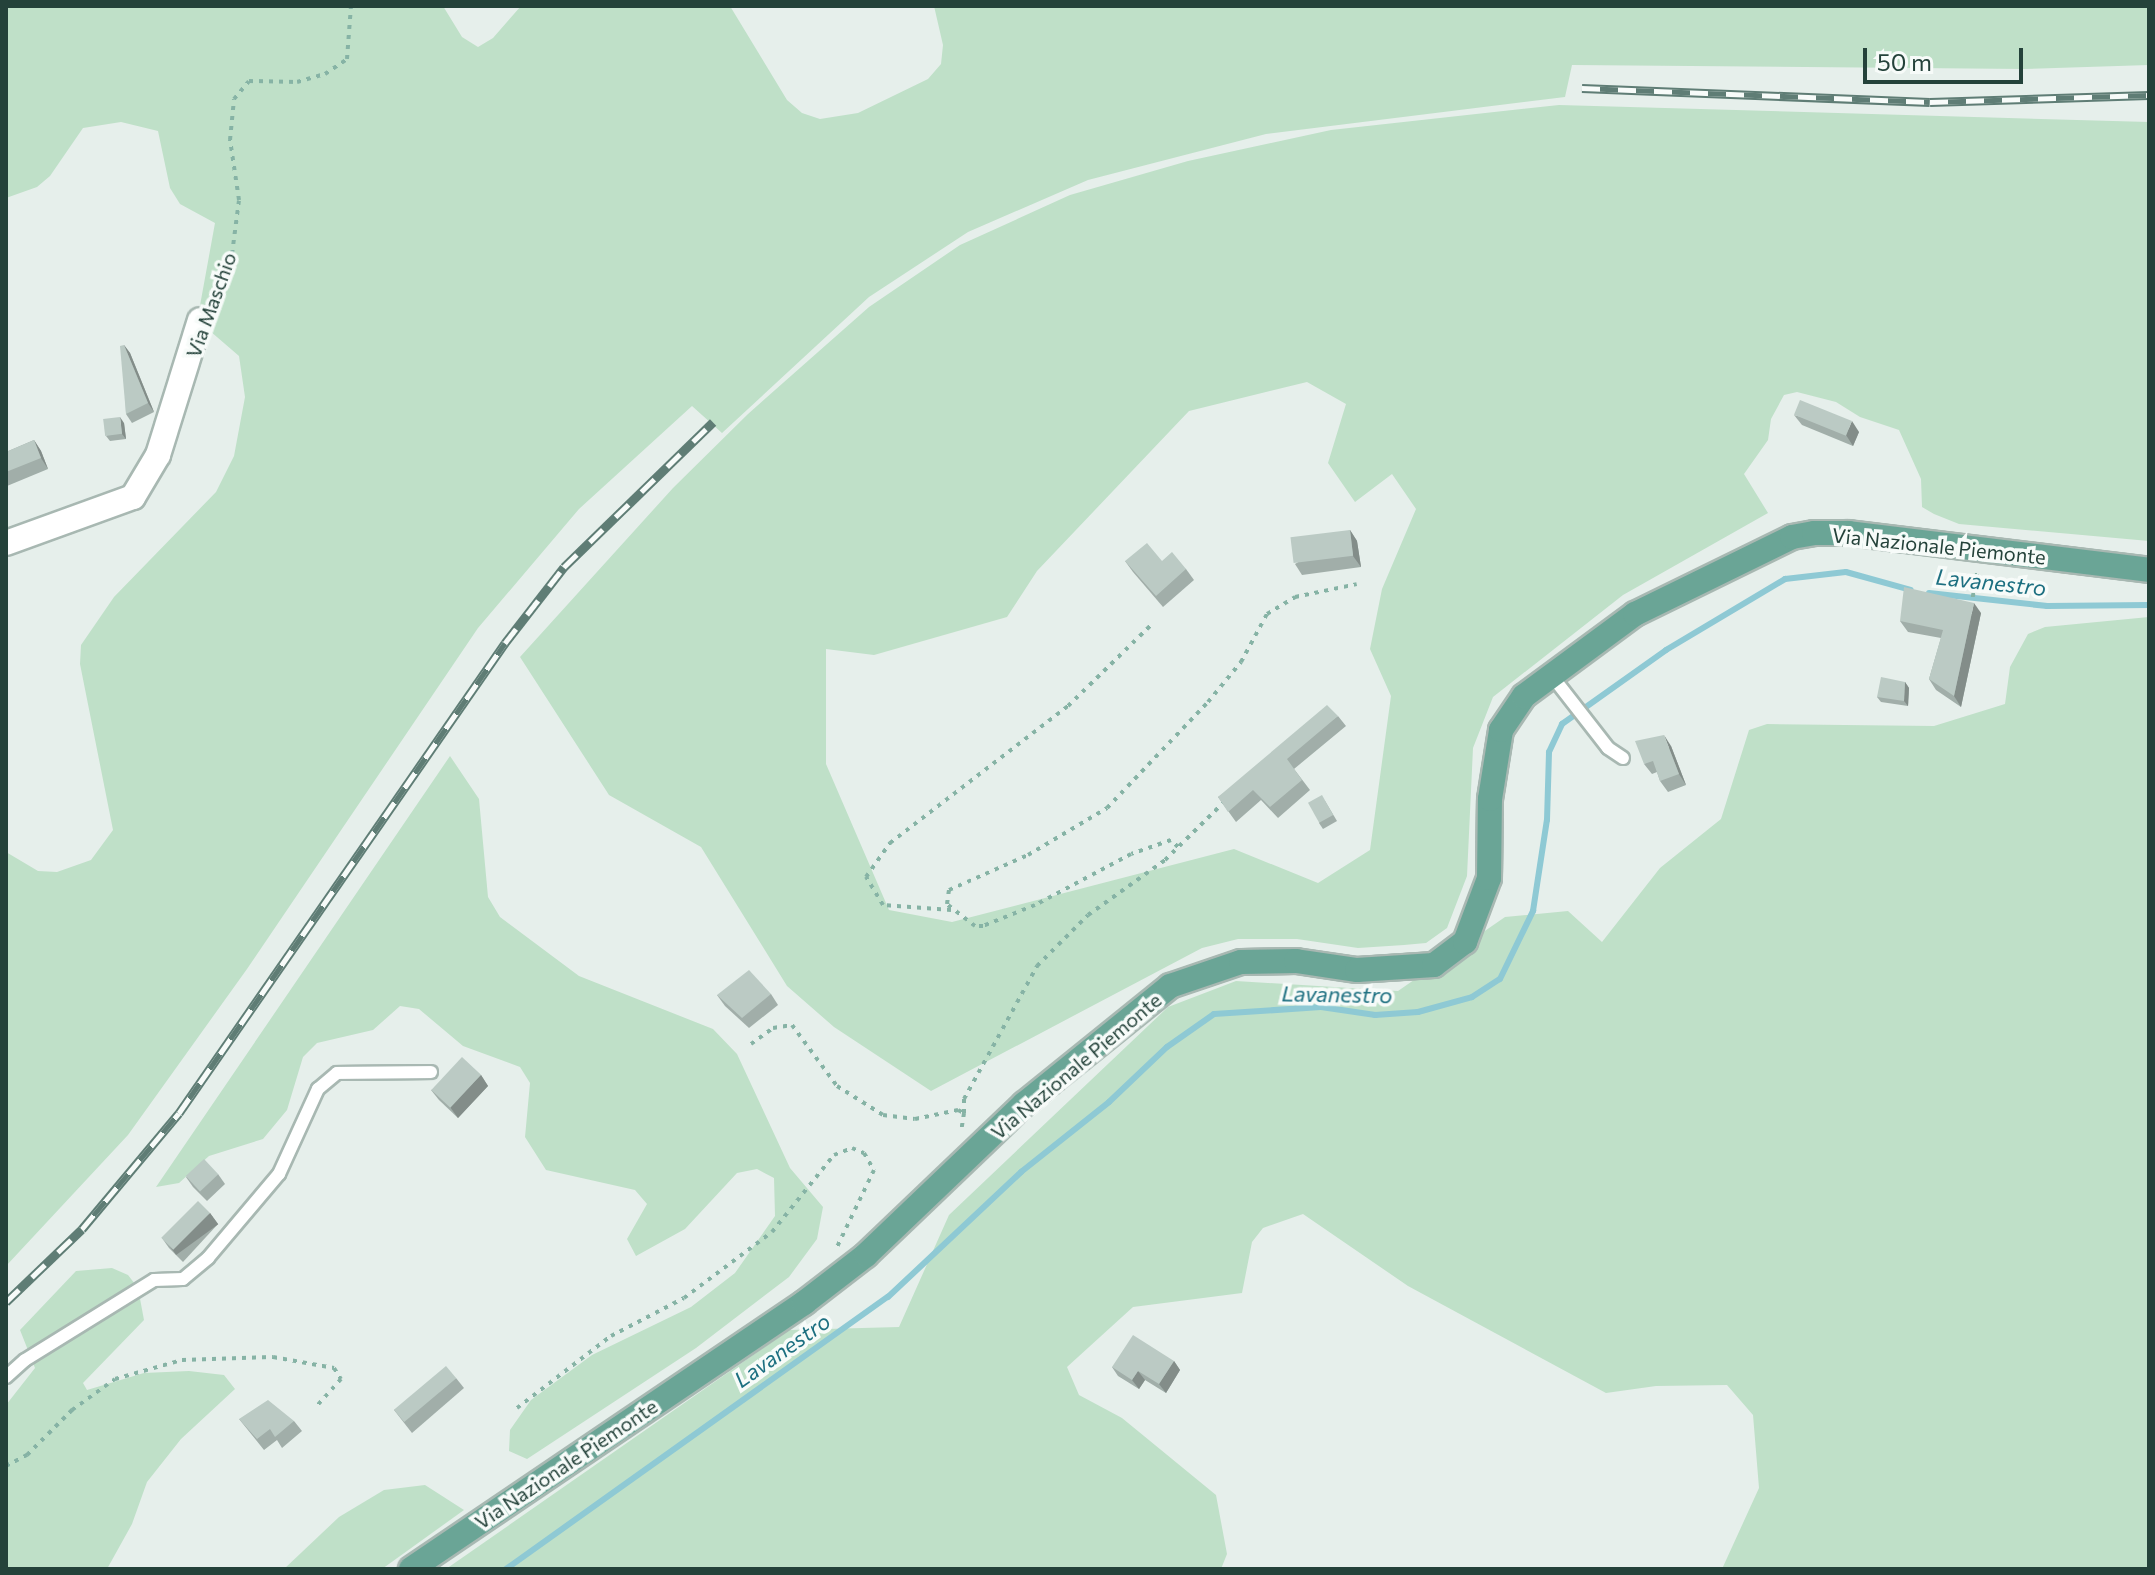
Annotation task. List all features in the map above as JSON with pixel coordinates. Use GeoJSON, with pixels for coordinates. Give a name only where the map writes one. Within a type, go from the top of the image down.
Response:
{"type":"FeatureCollection","features":[{"type":"Feature","properties":{"kind":"main road","name":"Via Nazionale Piemonte"},"geometry":{"type":"LineString","coordinates":[[411,1569],[804,1303],[866,1255],[1024,1104],[1170,986],[1241,962],[1296,961],[1357,970],[1434,965],[1465,942],[1489,878],[1489,812],[1501,730],[1524,696],[1555,679],[1635,614],[1792,537],[1849,533],[2149,570]]}},
{"type":"Feature","properties":{"kind":"street","name":"Via Maschio"},"geometry":{"type":"LineString","coordinates":[[6,543],[133,497],[158,455],[200,320]]}},
{"type":"Feature","properties":{"kind":"lane"},"geometry":{"type":"LineString","coordinates":[[1555,679],[1594,731],[1623,758]]}},
{"type":"Feature","properties":{"kind":"lane"},"geometry":{"type":"LineString","coordinates":[[6,1377],[25,1360],[154,1280],[183,1279],[208,1258],[279,1174],[318,1089],[337,1073],[431,1072]]}},
{"type":"Feature","properties":{"kind":"path","name":"Via Maschio"},"geometry":{"type":"LineString","coordinates":[[200,320],[232,254],[239,200],[230,140],[234,99],[249,81],[297,82],[325,74],[347,59],[351,6]]}},
{"type":"Feature","properties":{"kind":"path"},"geometry":{"type":"LineString","coordinates":[[1970,611],[1982,550]]}},
{"type":"Feature","properties":{"kind":"path"},"geometry":{"type":"LineString","coordinates":[[951,910],[949,890],[1028,855],[1107,808],[1146,773],[1155,754],[1241,662],[1267,614],[1295,597],[1357,584]]}},
{"type":"Feature","properties":{"kind":"path"},"geometry":{"type":"LineString","coordinates":[[1151,625],[1068,706],[890,843],[866,877],[883,905],[951,910],[983,926],[1035,905],[1131,854],[1171,840],[1178,847]]}},
{"type":"Feature","properties":{"kind":"path"},"geometry":{"type":"LineString","coordinates":[[962,1166],[964,1099],[1037,966],[1088,915],[1178,847],[1235,793]]}},
{"type":"Feature","properties":{"kind":"path"},"geometry":{"type":"LineString","coordinates":[[751,1044],[773,1028],[792,1025],[837,1086],[883,1115],[900,1120],[952,1110],[964,1113]]}},
{"type":"Feature","properties":{"kind":"path"},"geometry":{"type":"LineString","coordinates":[[517,1408],[611,1336],[684,1298],[772,1232],[834,1155],[852,1148],[864,1153],[874,1170],[830,1261]]}},
{"type":"Feature","properties":{"kind":"path"},"geometry":{"type":"LineString","coordinates":[[6,1466],[27,1455],[72,1410],[115,1379],[182,1360],[273,1357],[334,1368],[341,1379],[316,1407]]}},
{"type":"Feature","properties":{"kind":"green space"},"geometry":{"type":"Polygon","coordinates":[[[6,6],[443,6],[462,37],[478,47],[493,38],[521,6],[730,6],[787,100],[802,113],[820,119],[858,113],[928,79],[941,64],[943,45],[934,6],[2149,6],[2149,65],[2024,69],[1572,65],[1565,97],[1266,134],[1088,180],[968,232],[869,297],[722,433],[692,406],[579,509],[478,628],[247,969],[128,1135],[6,1266],[6,852],[38,871],[57,872],[91,860],[113,830],[80,664],[81,645],[114,597],[216,492],[234,456],[245,397],[239,356],[210,331],[199,311],[215,223],[180,204],[170,188],[158,131],[121,122],[83,128],[50,176],[37,187],[6,198],[6,6]]]}},
{"type":"Feature","properties":{"kind":"green space"},"geometry":{"type":"Polygon","coordinates":[[[1559,105],[2149,122],[2149,541],[1959,524],[1934,514],[1922,507],[1921,479],[1899,430],[1860,417],[1836,402],[1797,392],[1784,395],[1771,419],[1768,440],[1744,474],[1768,513],[1623,595],[1493,697],[1473,748],[1467,876],[1447,928],[1426,943],[1404,945],[1358,948],[1297,939],[1238,939],[1202,948],[931,1091],[834,1027],[787,986],[701,847],[609,795],[520,657],[673,488],[748,414],[869,307],[960,245],[1070,195],[1188,161],[1331,130],[1559,105]],[[1307,382],[1189,411],[1037,571],[1007,617],[874,655],[826,649],[826,764],[889,910],[952,922],[1234,849],[1318,883],[1370,850],[1391,696],[1370,649],[1382,589],[1416,509],[1392,474],[1355,502],[1328,463],[1346,404],[1307,382]]]}},
{"type":"Feature","properties":{"kind":"green space"},"geometry":{"type":"Polygon","coordinates":[[[2149,617],[2149,1569],[1722,1569],[1759,1488],[1753,1415],[1727,1385],[1656,1386],[1606,1393],[1408,1286],[1303,1214],[1263,1228],[1252,1242],[1242,1293],[1133,1307],[1067,1367],[1079,1395],[1122,1418],[1216,1495],[1227,1554],[1221,1569],[446,1569],[789,1330],[899,1327],[949,1215],[1168,1007],[1236,981],[1398,991],[1505,917],[1568,911],[1602,942],[1660,868],[1721,819],[1749,730],[1767,724],[1934,726],[2005,704],[2010,667],[2028,634],[2045,627],[2149,617]]]}},
{"type":"Feature","properties":{"kind":"green space"},"geometry":{"type":"Polygon","coordinates":[[[450,756],[479,799],[488,897],[500,917],[579,976],[713,1029],[737,1054],[790,1168],[823,1207],[817,1239],[789,1277],[696,1348],[527,1459],[509,1451],[510,1430],[531,1400],[592,1355],[691,1307],[735,1273],[775,1216],[774,1178],[757,1169],[737,1173],[685,1229],[636,1256],[627,1239],[647,1204],[635,1190],[546,1170],[525,1137],[530,1083],[520,1067],[463,1046],[419,1009],[400,1006],[373,1030],[317,1043],[303,1057],[287,1110],[263,1139],[209,1156],[179,1183],[156,1187],[450,756]]]}},
{"type":"Feature","properties":{"kind":"green space"},"geometry":{"type":"Polygon","coordinates":[[[112,1268],[128,1275],[138,1288],[144,1320],[83,1383],[87,1390],[144,1373],[189,1371],[224,1375],[235,1389],[181,1439],[147,1482],[132,1524],[107,1569],[6,1569],[6,1405],[35,1368],[20,1330],[76,1271],[112,1268]]]}},
{"type":"Feature","properties":{"kind":"green space"},"geometry":{"type":"Polygon","coordinates":[[[425,1485],[464,1510],[382,1569],[284,1569],[339,1517],[384,1490],[425,1485]]]}},
{"type":"Feature","properties":{"kind":"building"},"geometry":{"type":"Polygon","coordinates":[[[124,345],[148,403],[126,414],[120,346],[124,345]]]}},
{"type":"Feature","properties":{"kind":"building"},"geometry":{"type":"Polygon","coordinates":[[[1800,400],[1852,421],[1846,436],[1794,415],[1800,400]]]}},
{"type":"Feature","properties":{"kind":"building"},"geometry":{"type":"Polygon","coordinates":[[[120,417],[122,434],[105,436],[103,419],[120,417]]]}},
{"type":"Feature","properties":{"kind":"building"},"geometry":{"type":"Polygon","coordinates":[[[34,440],[41,458],[6,472],[6,452],[34,440]]]}},
{"type":"Feature","properties":{"kind":"building"},"geometry":{"type":"Polygon","coordinates":[[[1350,530],[1353,556],[1294,563],[1290,537],[1350,530]]]}},
{"type":"Feature","properties":{"kind":"building"},"geometry":{"type":"Polygon","coordinates":[[[1147,543],[1162,561],[1172,552],[1186,569],[1156,596],[1125,561],[1147,543]]]}},
{"type":"Feature","properties":{"kind":"building"},"geometry":{"type":"Polygon","coordinates":[[[1904,587],[1974,603],[1954,696],[1929,679],[1943,630],[1900,621],[1904,587]]]}},
{"type":"Feature","properties":{"kind":"building"},"geometry":{"type":"Polygon","coordinates":[[[1881,677],[1905,682],[1904,701],[1877,697],[1881,677]]]}},
{"type":"Feature","properties":{"kind":"building"},"geometry":{"type":"Polygon","coordinates":[[[1327,705],[1338,716],[1287,759],[1302,780],[1270,807],[1253,790],[1228,812],[1218,797],[1327,705]]]}},
{"type":"Feature","properties":{"kind":"building"},"geometry":{"type":"Polygon","coordinates":[[[1664,735],[1679,774],[1660,781],[1653,761],[1644,764],[1635,741],[1664,735]]]}},
{"type":"Feature","properties":{"kind":"building"},"geometry":{"type":"Polygon","coordinates":[[[1322,795],[1333,815],[1319,823],[1308,803],[1322,795]]]}},
{"type":"Feature","properties":{"kind":"building"},"geometry":{"type":"Polygon","coordinates":[[[749,970],[771,994],[742,1018],[717,995],[749,970]]]}},
{"type":"Feature","properties":{"kind":"building"},"geometry":{"type":"Polygon","coordinates":[[[462,1057],[481,1075],[450,1108],[431,1090],[462,1057]]]}},
{"type":"Feature","properties":{"kind":"building"},"geometry":{"type":"Polygon","coordinates":[[[204,1159],[218,1174],[200,1191],[186,1176],[204,1159]]]}},
{"type":"Feature","properties":{"kind":"building"},"geometry":{"type":"Polygon","coordinates":[[[198,1201],[210,1213],[173,1250],[161,1238],[198,1201]]]}},
{"type":"Feature","properties":{"kind":"building"},"geometry":{"type":"Polygon","coordinates":[[[1133,1335],[1174,1361],[1159,1384],[1138,1371],[1132,1380],[1112,1367],[1133,1335]]]}},
{"type":"Feature","properties":{"kind":"building"},"geometry":{"type":"Polygon","coordinates":[[[446,1366],[456,1378],[404,1422],[394,1410],[446,1366]]]}},
{"type":"Feature","properties":{"kind":"building"},"geometry":{"type":"Polygon","coordinates":[[[268,1400],[294,1421],[275,1437],[270,1429],[257,1439],[239,1419],[268,1400]]]}},
{"type":"Feature","properties":{"kind":"waterway","name":"Lavanestro"},"geometry":{"type":"LineString","coordinates":[[506,1569],[888,1297],[1021,1172],[1109,1102],[1167,1047],[1214,1014],[1321,1007],[1375,1015],[1418,1012],[1472,997],[1500,979],[1533,911],[1547,820],[1549,752],[1562,724],[1666,650],[1785,579],[1846,572],[1911,590]]}},
{"type":"Feature","properties":{"kind":"waterway","name":"Lavanestro"},"geometry":{"type":"LineString","coordinates":[[1929,593],[2047,606],[2149,605]]}},
{"type":"Feature","properties":{"kind":"railway"},"geometry":{"type":"LineString","coordinates":[[1582,88],[1930,102],[2149,95]]}},
{"type":"Feature","properties":{"kind":"railway"},"geometry":{"type":"LineString","coordinates":[[6,1302],[82,1229],[179,1113],[505,643],[564,567],[713,422]]}}]}
